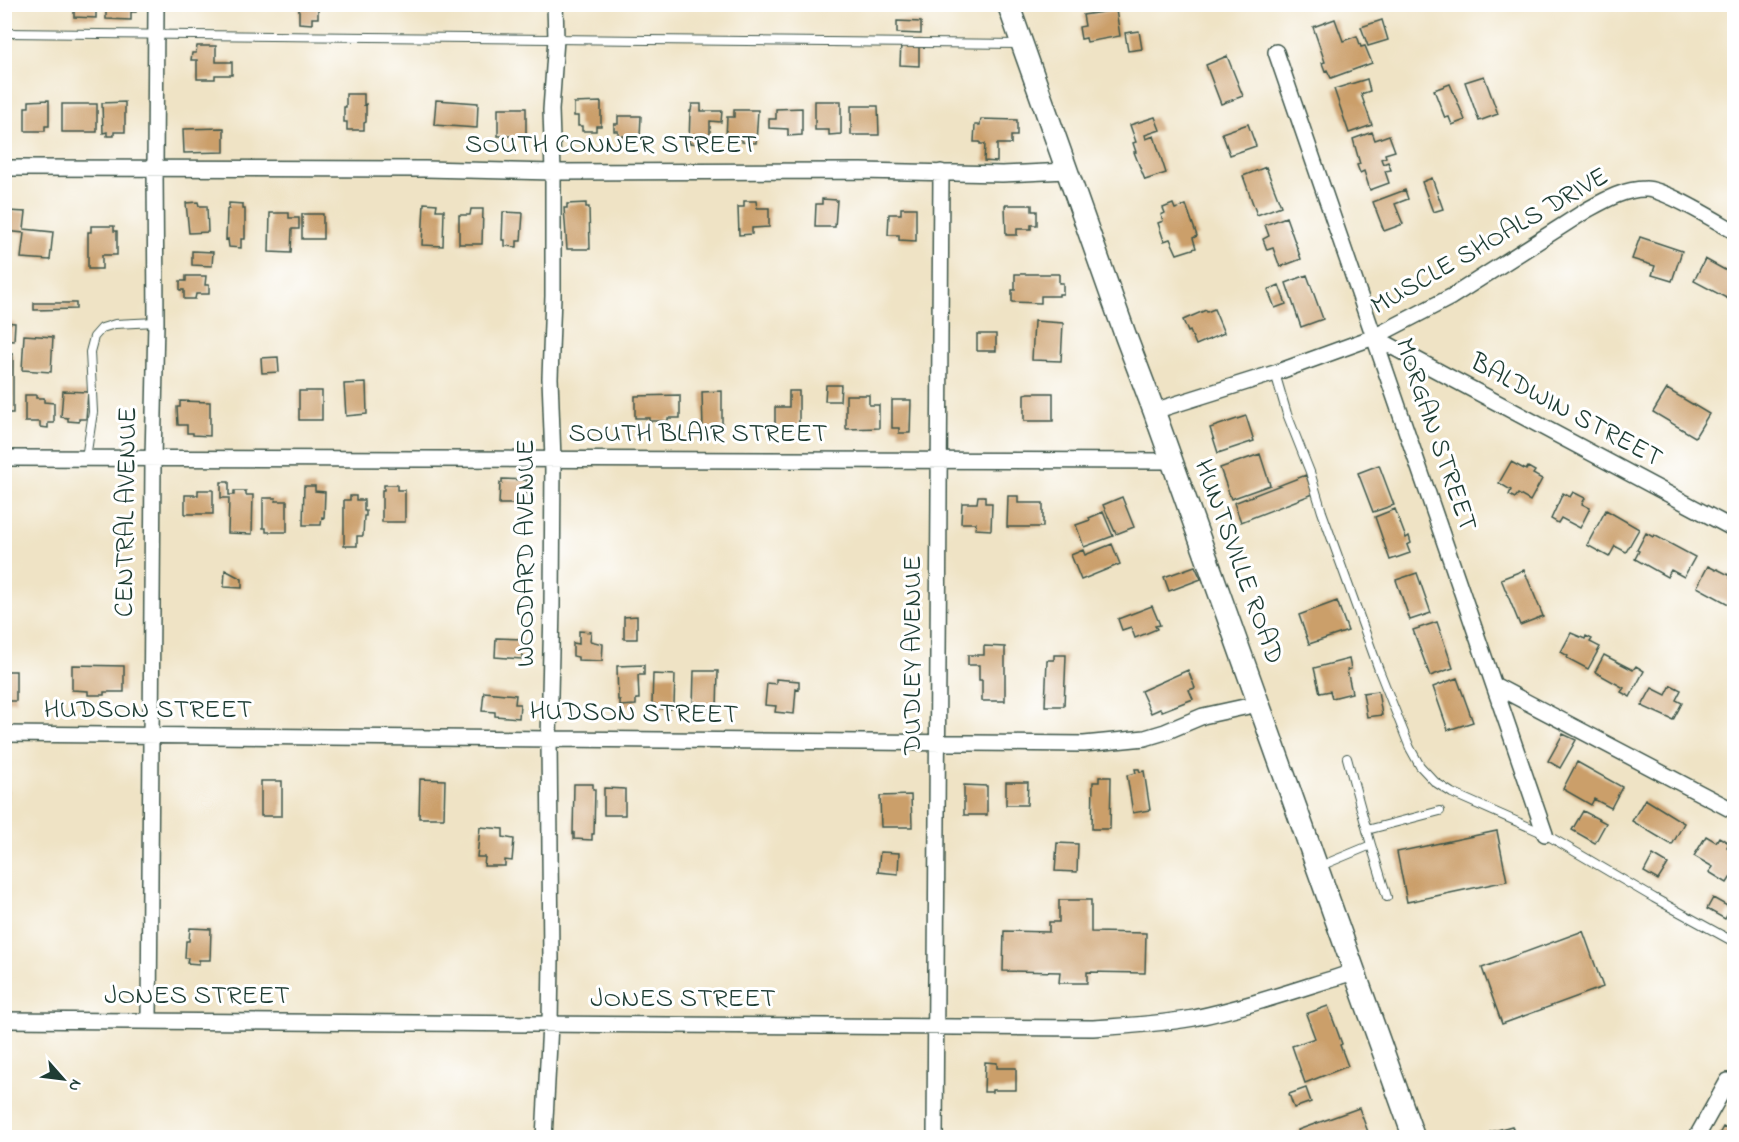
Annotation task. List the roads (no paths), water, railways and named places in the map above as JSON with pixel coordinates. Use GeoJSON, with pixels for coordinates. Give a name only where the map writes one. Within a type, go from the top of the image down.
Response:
{"type":"FeatureCollection","features":[{"type":"Feature","properties":{"kind":"main road","name":"HUNTSVILLE ROAD"},"geometry":{"type":"LineString","coordinates":[[1008,4],[1414,1137]]}},
{"type":"Feature","properties":{"kind":"street","name":"CENTRAL AVENUE"},"geometry":{"type":"LineString","coordinates":[[149,1021],[156,322],[156,4]]}},
{"type":"Feature","properties":{"kind":"street","name":"WOODARD AVENUE"},"geometry":{"type":"LineString","coordinates":[[544,1137],[550,1024],[549,739],[553,460],[550,378],[553,296],[551,89],[556,39],[555,4]]}},
{"type":"Feature","properties":{"kind":"street","name":"MORGAN STREET"},"geometry":{"type":"LineString","coordinates":[[1276,52],[1545,834]]}},
{"type":"Feature","properties":{"kind":"street","name":"SOUTH CONNER STREET"},"geometry":{"type":"LineString","coordinates":[[4,168],[1002,174],[1067,171]]}},
{"type":"Feature","properties":{"kind":"street","name":"DUDLEY AVENUE"},"geometry":{"type":"LineString","coordinates":[[935,1137],[941,172]]}},
{"type":"Feature","properties":{"kind":"street","name":"MUSCLE SHOALS DRIVE"},"geometry":{"type":"LineString","coordinates":[[1154,411],[1275,373],[1374,337],[1451,297],[1605,200],[1625,191],[1647,188],[1667,195],[1734,231]]}},
{"type":"Feature","properties":{"kind":"street","name":"BALDWIN STREET"},"geometry":{"type":"LineString","coordinates":[[1374,337],[1734,529]]}},
{"type":"Feature","properties":{"kind":"street","name":"SOUTH BLAIR STREET"},"geometry":{"type":"LineString","coordinates":[[4,458],[1172,460]]}},
{"type":"Feature","properties":{"kind":"street"},"geometry":{"type":"LineString","coordinates":[[1494,685],[1734,811]]}},
{"type":"Feature","properties":{"kind":"street","name":"HUDSON STREET"},"geometry":{"type":"LineString","coordinates":[[4,734],[1084,744],[1145,738],[1203,716],[1258,704]]}},
{"type":"Feature","properties":{"kind":"street","name":"JONES STREET"},"geometry":{"type":"LineString","coordinates":[[4,1020],[1093,1028],[1155,1024],[1206,1015],[1354,972]]}},
{"type":"Feature","properties":{"kind":"street"},"geometry":{"type":"LineString","coordinates":[[1696,1137],[1728,1081],[1734,1085]]}},
{"type":"Feature","properties":{"kind":"lane"},"geometry":{"type":"LineString","coordinates":[[4,33],[1021,44]]}},
{"type":"Feature","properties":{"kind":"lane"},"geometry":{"type":"LineString","coordinates":[[86,458],[93,412],[90,352],[94,337],[102,328],[115,324],[156,322]]}},
{"type":"Feature","properties":{"kind":"lane"},"geometry":{"type":"LineString","coordinates":[[1275,373],[1287,414],[1310,472],[1322,512],[1379,670],[1410,748],[1420,766],[1435,782],[1452,793],[1545,834],[1734,942]]}},
{"type":"Feature","properties":{"kind":"lane"},"geometry":{"type":"LineString","coordinates":[[1347,758],[1386,897]]}},
{"type":"Feature","properties":{"kind":"lane"},"geometry":{"type":"LineString","coordinates":[[1367,830],[1440,811]]}},
{"type":"Feature","properties":{"kind":"lane"},"geometry":{"type":"LineString","coordinates":[[1316,867],[1371,845]]}}]}
